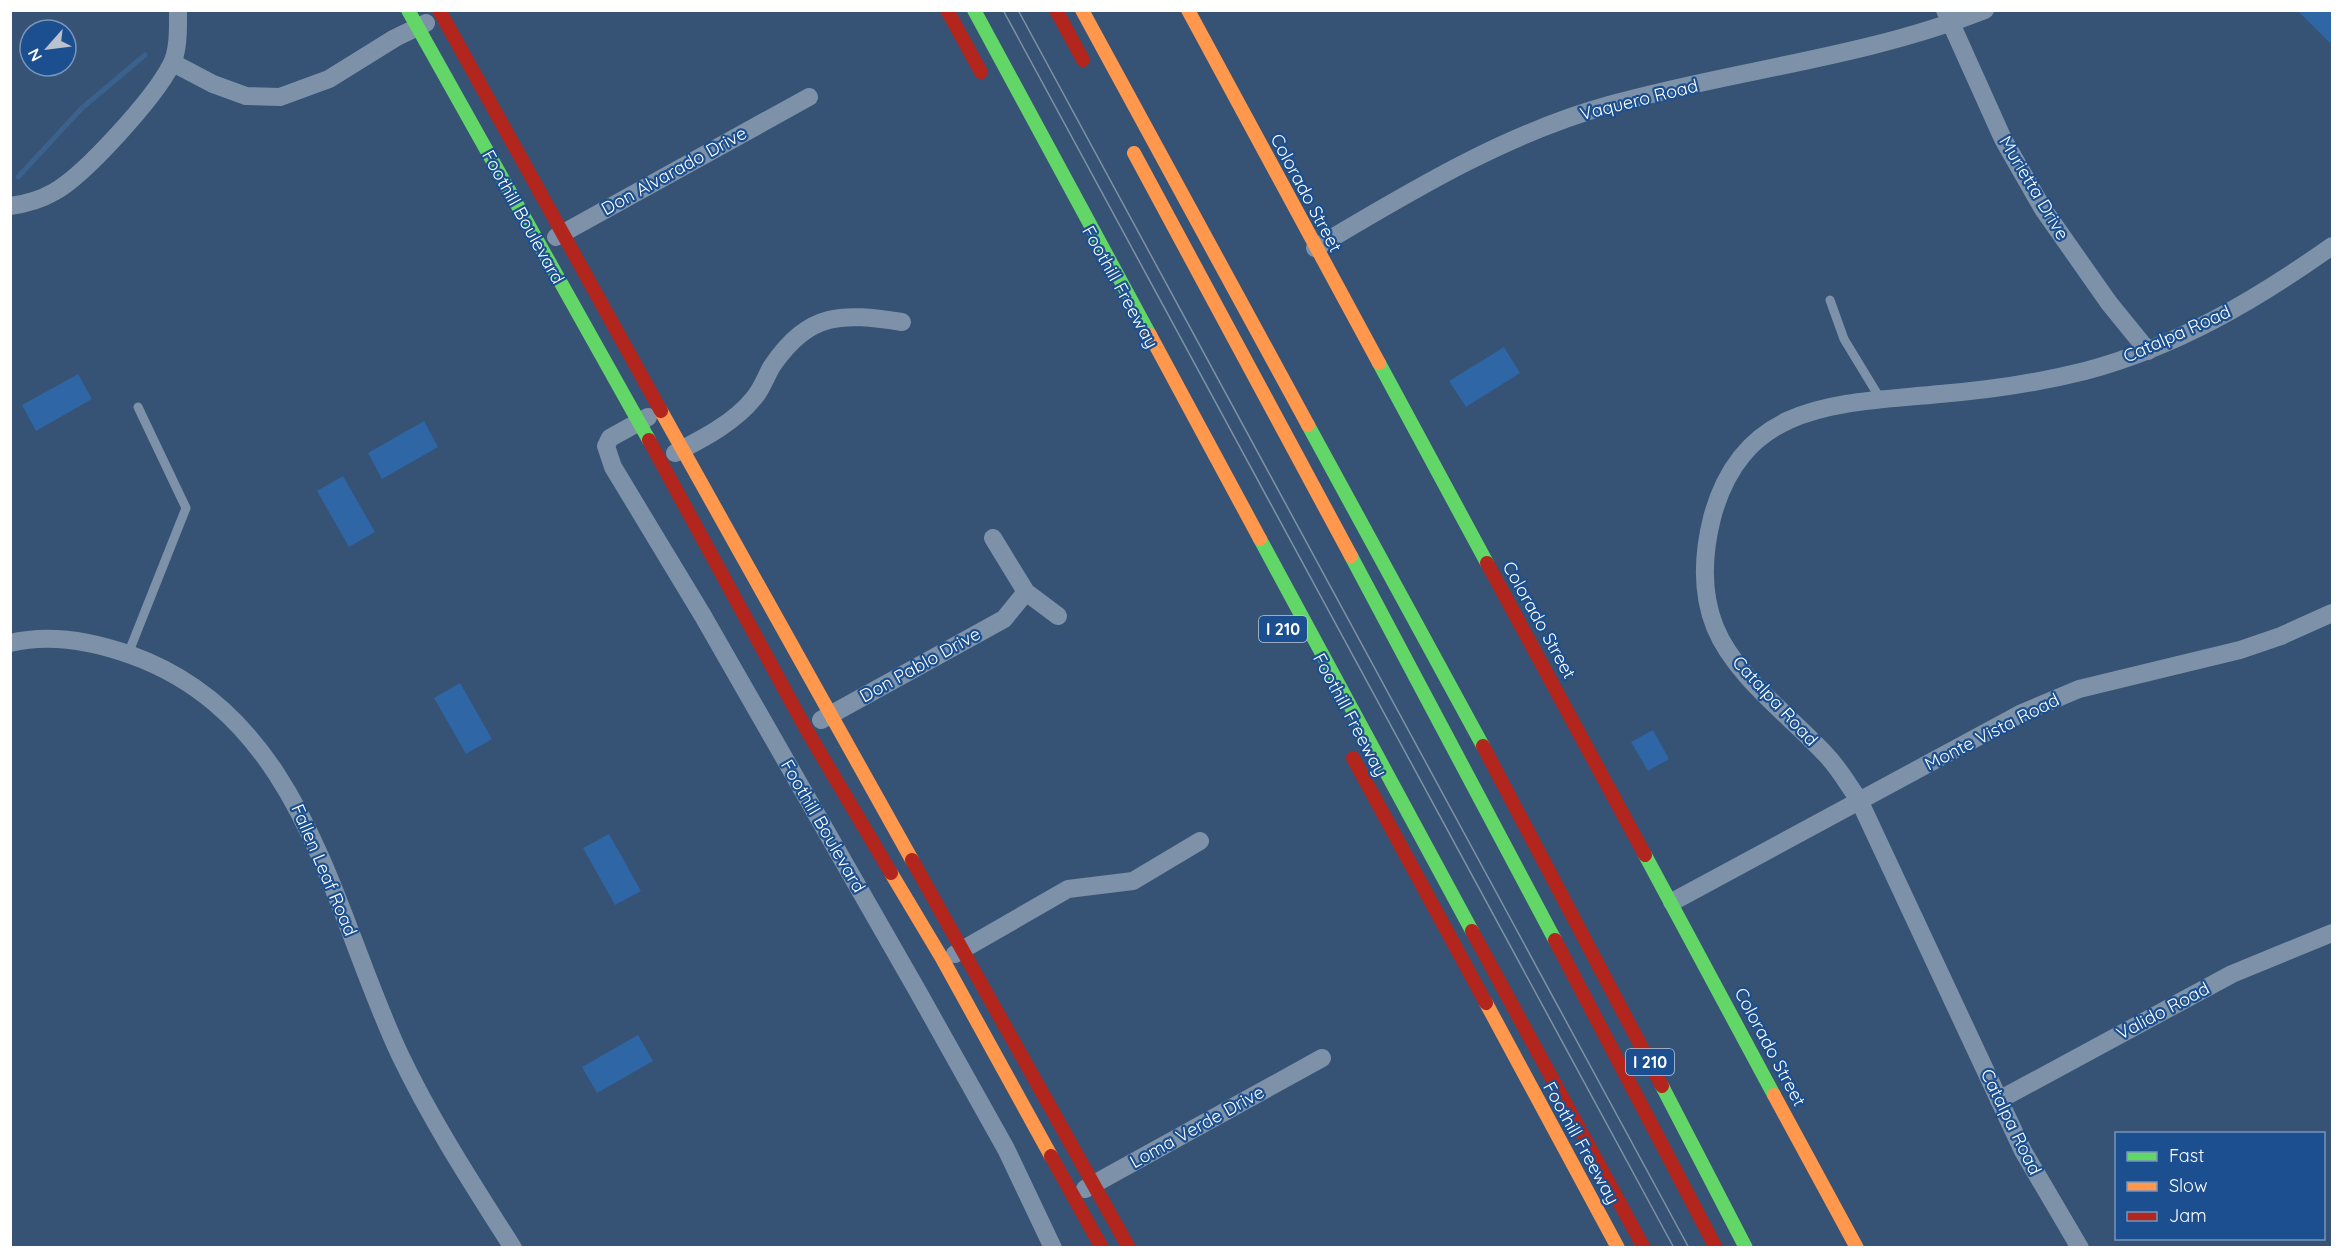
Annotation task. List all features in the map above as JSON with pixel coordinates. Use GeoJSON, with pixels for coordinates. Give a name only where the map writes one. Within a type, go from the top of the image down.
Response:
{"type":"FeatureCollection","features":[{"type":"Feature","properties":{"kind":"main road","name":"Foothill Boulevard"},"geometry":{"type":"LineString","coordinates":[[408,10],[639,422],[806,729],[943,960],[1102,1248]]}},
{"type":"Feature","properties":{"kind":"main road"},"geometry":{"type":"LineString","coordinates":[[974,10],[1644,1248]]}},
{"type":"Feature","properties":{"kind":"main road"},"geometry":{"type":"LineString","coordinates":[[1056,10],[1089,70]]}},
{"type":"Feature","properties":{"kind":"main road","name":"I 210"},"geometry":{"type":"LineString","coordinates":[[1082,10],[1554,877],[1746,1248]]}},
{"type":"Feature","properties":{"kind":"main road","name":"Colorado Street"},"geometry":{"type":"LineString","coordinates":[[1188,10],[1857,1248]]}},
{"type":"Feature","properties":{"kind":"main road"},"geometry":{"type":"LineString","coordinates":[[947,11],[987,83]]}},
{"type":"Feature","properties":{"kind":"main road","name":"Foothill Boulevard"},"geometry":{"type":"LineString","coordinates":[[443,12],[682,450],[1129,1248]]}},
{"type":"Feature","properties":{"kind":"main road"},"geometry":{"type":"LineString","coordinates":[[1128,141],[1477,791],[1716,1248]]}},
{"type":"Feature","properties":{"kind":"main road","name":"Foothill Freeway"},"geometry":{"type":"LineString","coordinates":[[1344,743],[1618,1248]]}},
{"type":"Feature","properties":{"kind":"main road"},"geometry":{"type":"LineString","coordinates":[[1554,877],[1708,1144]]}},
{"type":"Feature","properties":{"kind":"street"},"geometry":{"type":"LineString","coordinates":[[10,206],[31,203],[56,191],[82,169],[153,94],[173,63],[178,10]]}},
{"type":"Feature","properties":{"kind":"street","name":"Vaquero Road"},"geometry":{"type":"LineString","coordinates":[[1316,249],[1410,192],[1562,120],[1610,104],[1899,38],[1947,17],[1984,10]]}},
{"type":"Feature","properties":{"kind":"street"},"geometry":{"type":"LineString","coordinates":[[173,63],[213,84],[246,96],[280,97],[328,79],[443,12]]}},
{"type":"Feature","properties":{"kind":"street","name":"Murietta Drive"},"geometry":{"type":"LineString","coordinates":[[1947,17],[2003,139],[2043,209],[2109,303],[2148,351]]}},
{"type":"Feature","properties":{"kind":"street","name":"Don Alvarado Drive"},"geometry":{"type":"LineString","coordinates":[[540,246],[809,97]]}},
{"type":"Feature","properties":{"kind":"street","name":"Catalpa Road"},"geometry":{"type":"LineString","coordinates":[[2080,1248],[2049,1199],[1999,1100],[1859,800],[1830,759],[1736,663],[1715,627],[1705,585],[1705,544],[1716,503],[1734,465],[1760,437],[1792,417],[1825,406],[2001,389],[2085,371],[2148,351],[2232,312],[2332,246]]}},
{"type":"Feature","properties":{"kind":"street"},"geometry":{"type":"LineString","coordinates":[[659,462],[738,415],[755,398],[772,366],[793,341],[815,324],[854,315],[902,322]]}},
{"type":"Feature","properties":{"kind":"street","name":"Foothill Boulevard"},"geometry":{"type":"LineString","coordinates":[[660,410],[610,438],[606,446],[613,467],[704,615],[917,990],[1006,1149],[1053,1248]]}},
{"type":"Feature","properties":{"kind":"street"},"geometry":{"type":"LineString","coordinates":[[993,538],[1026,592],[1058,616]]}},
{"type":"Feature","properties":{"kind":"street","name":"Don Pablo Drive"},"geometry":{"type":"LineString","coordinates":[[806,729],[1004,619],[1026,592]]}},
{"type":"Feature","properties":{"kind":"street","name":"Monte Vista Road"},"geometry":{"type":"LineString","coordinates":[[1672,902],[2022,713],[2079,689],[2240,650],[2281,636],[2332,613]]}},
{"type":"Feature","properties":{"kind":"street","name":"Fallen Leaf Road"},"geometry":{"type":"LineString","coordinates":[[10,643],[26,639],[70,638],[154,663],[194,687],[233,720],[265,754],[296,803],[316,846],[399,1053],[428,1111],[513,1248]]}},
{"type":"Feature","properties":{"kind":"street"},"geometry":{"type":"LineString","coordinates":[[943,960],[1068,889],[1133,882],[1200,841]]}},
{"type":"Feature","properties":{"kind":"street","name":"Valido Road"},"geometry":{"type":"LineString","coordinates":[[1999,1100],[2232,974],[2332,933]]}},
{"type":"Feature","properties":{"kind":"street","name":"Loma Verde Drive"},"geometry":{"type":"LineString","coordinates":[[1072,1196],[1322,1058]]}},
{"type":"Feature","properties":{"kind":"lane"},"geometry":{"type":"LineString","coordinates":[[1830,300],[1844,339],[1881,400]]}},
{"type":"Feature","properties":{"kind":"lane"},"geometry":{"type":"LineString","coordinates":[[128,654],[186,508],[138,407]]}},
{"type":"Feature","properties":{"kind":"shaded area"},"geometry":{"type":"Polygon","coordinates":[[[2298,11],[2332,11],[2332,40],[2330,43],[2298,11]]]}},
{"type":"Feature","properties":{"kind":"shaded area"},"geometry":{"type":"Polygon","coordinates":[[[1504,347],[1520,373],[1466,407],[1449,381],[1504,347]]]}},
{"type":"Feature","properties":{"kind":"shaded area"},"geometry":{"type":"Polygon","coordinates":[[[78,374],[92,399],[36,431],[22,405],[78,374]]]}},
{"type":"Feature","properties":{"kind":"shaded area"},"geometry":{"type":"Polygon","coordinates":[[[424,421],[438,447],[382,479],[368,453],[424,421]]]}},
{"type":"Feature","properties":{"kind":"shaded area"},"geometry":{"type":"Polygon","coordinates":[[[343,476],[375,532],[349,547],[317,491],[343,476]]]}},
{"type":"Feature","properties":{"kind":"shaded area"},"geometry":{"type":"Polygon","coordinates":[[[460,683],[492,739],[466,754],[434,698],[460,683]]]}},
{"type":"Feature","properties":{"kind":"shaded area"},"geometry":{"type":"Polygon","coordinates":[[[1653,730],[1669,759],[1648,771],[1631,742],[1653,730]]]}},
{"type":"Feature","properties":{"kind":"shaded area"},"geometry":{"type":"Polygon","coordinates":[[[609,834],[641,891],[615,905],[583,848],[609,834]]]}},
{"type":"Feature","properties":{"kind":"shaded area"},"geometry":{"type":"Polygon","coordinates":[[[638,1035],[653,1061],[597,1093],[582,1067],[638,1035]]]}},
{"type":"Feature","properties":{"kind":"waterway"},"geometry":{"type":"LineString","coordinates":[[18,177],[82,108],[145,55]]}},
{"type":"Feature","properties":{"kind":"tram line"},"geometry":{"type":"LineString","coordinates":[[1003,10],[1674,1248]]}},
{"type":"Feature","properties":{"kind":"tram line"},"geometry":{"type":"LineString","coordinates":[[1018,10],[1689,1248]]}},
{"type":"Feature","properties":{"kind":"traffic: fast"},"geometry":{"type":"LineString","coordinates":[[408,10],[649,440]]}},
{"type":"Feature","properties":{"kind":"traffic: fast"},"geometry":{"type":"LineString","coordinates":[[974,10],[1150,335]]}},
{"type":"Feature","properties":{"kind":"traffic: fast"},"geometry":{"type":"LineString","coordinates":[[1379,363],[1487,563]]}},
{"type":"Feature","properties":{"kind":"traffic: fast"},"geometry":{"type":"LineString","coordinates":[[1308,425],[1483,746]]}},
{"type":"Feature","properties":{"kind":"traffic: fast"},"geometry":{"type":"LineString","coordinates":[[1260,539],[1472,931]]}},
{"type":"Feature","properties":{"kind":"traffic: fast"},"geometry":{"type":"LineString","coordinates":[[1351,556],[1555,940]]}},
{"type":"Feature","properties":{"kind":"traffic: fast"},"geometry":{"type":"LineString","coordinates":[[1645,855],[1774,1095]]}},
{"type":"Feature","properties":{"kind":"traffic: fast"},"geometry":{"type":"LineString","coordinates":[[1662,1086],[1746,1248]]}},
{"type":"Feature","properties":{"kind":"traffic: slow"},"geometry":{"type":"LineString","coordinates":[[1082,10],[1308,425]]}},
{"type":"Feature","properties":{"kind":"traffic: slow"},"geometry":{"type":"LineString","coordinates":[[1188,10],[1379,363]]}},
{"type":"Feature","properties":{"kind":"traffic: slow"},"geometry":{"type":"LineString","coordinates":[[1134,153],[1351,556]]}},
{"type":"Feature","properties":{"kind":"traffic: slow"},"geometry":{"type":"LineString","coordinates":[[1150,335],[1260,539]]}},
{"type":"Feature","properties":{"kind":"traffic: slow"},"geometry":{"type":"LineString","coordinates":[[661,411],[912,860]]}},
{"type":"Feature","properties":{"kind":"traffic: slow"},"geometry":{"type":"LineString","coordinates":[[891,873],[943,960],[1051,1156]]}},
{"type":"Feature","properties":{"kind":"traffic: slow"},"geometry":{"type":"LineString","coordinates":[[1486,1003],[1618,1248]]}},
{"type":"Feature","properties":{"kind":"traffic: slow"},"geometry":{"type":"LineString","coordinates":[[1774,1095],[1857,1248]]}},
{"type":"Feature","properties":{"kind":"traffic: jam"},"geometry":{"type":"LineString","coordinates":[[439,10],[661,411]]}},
{"type":"Feature","properties":{"kind":"traffic: jam"},"geometry":{"type":"LineString","coordinates":[[947,10],[981,72]]}},
{"type":"Feature","properties":{"kind":"traffic: jam"},"geometry":{"type":"LineString","coordinates":[[1056,10],[1083,60]]}},
{"type":"Feature","properties":{"kind":"traffic: jam"},"geometry":{"type":"LineString","coordinates":[[649,440],[806,729],[891,873]]}},
{"type":"Feature","properties":{"kind":"traffic: jam"},"geometry":{"type":"LineString","coordinates":[[1487,563],[1645,855]]}},
{"type":"Feature","properties":{"kind":"traffic: jam"},"geometry":{"type":"LineString","coordinates":[[1483,746],[1662,1086]]}},
{"type":"Feature","properties":{"kind":"traffic: jam"},"geometry":{"type":"LineString","coordinates":[[1353,758],[1486,1003]]}},
{"type":"Feature","properties":{"kind":"traffic: jam"},"geometry":{"type":"LineString","coordinates":[[912,860],[1129,1248]]}},
{"type":"Feature","properties":{"kind":"traffic: jam"},"geometry":{"type":"LineString","coordinates":[[1472,931],[1644,1248]]}},
{"type":"Feature","properties":{"kind":"traffic: jam"},"geometry":{"type":"LineString","coordinates":[[1555,940],[1716,1248]]}},
{"type":"Feature","properties":{"kind":"traffic: jam"},"geometry":{"type":"LineString","coordinates":[[1051,1156],[1102,1248]]}}]}
